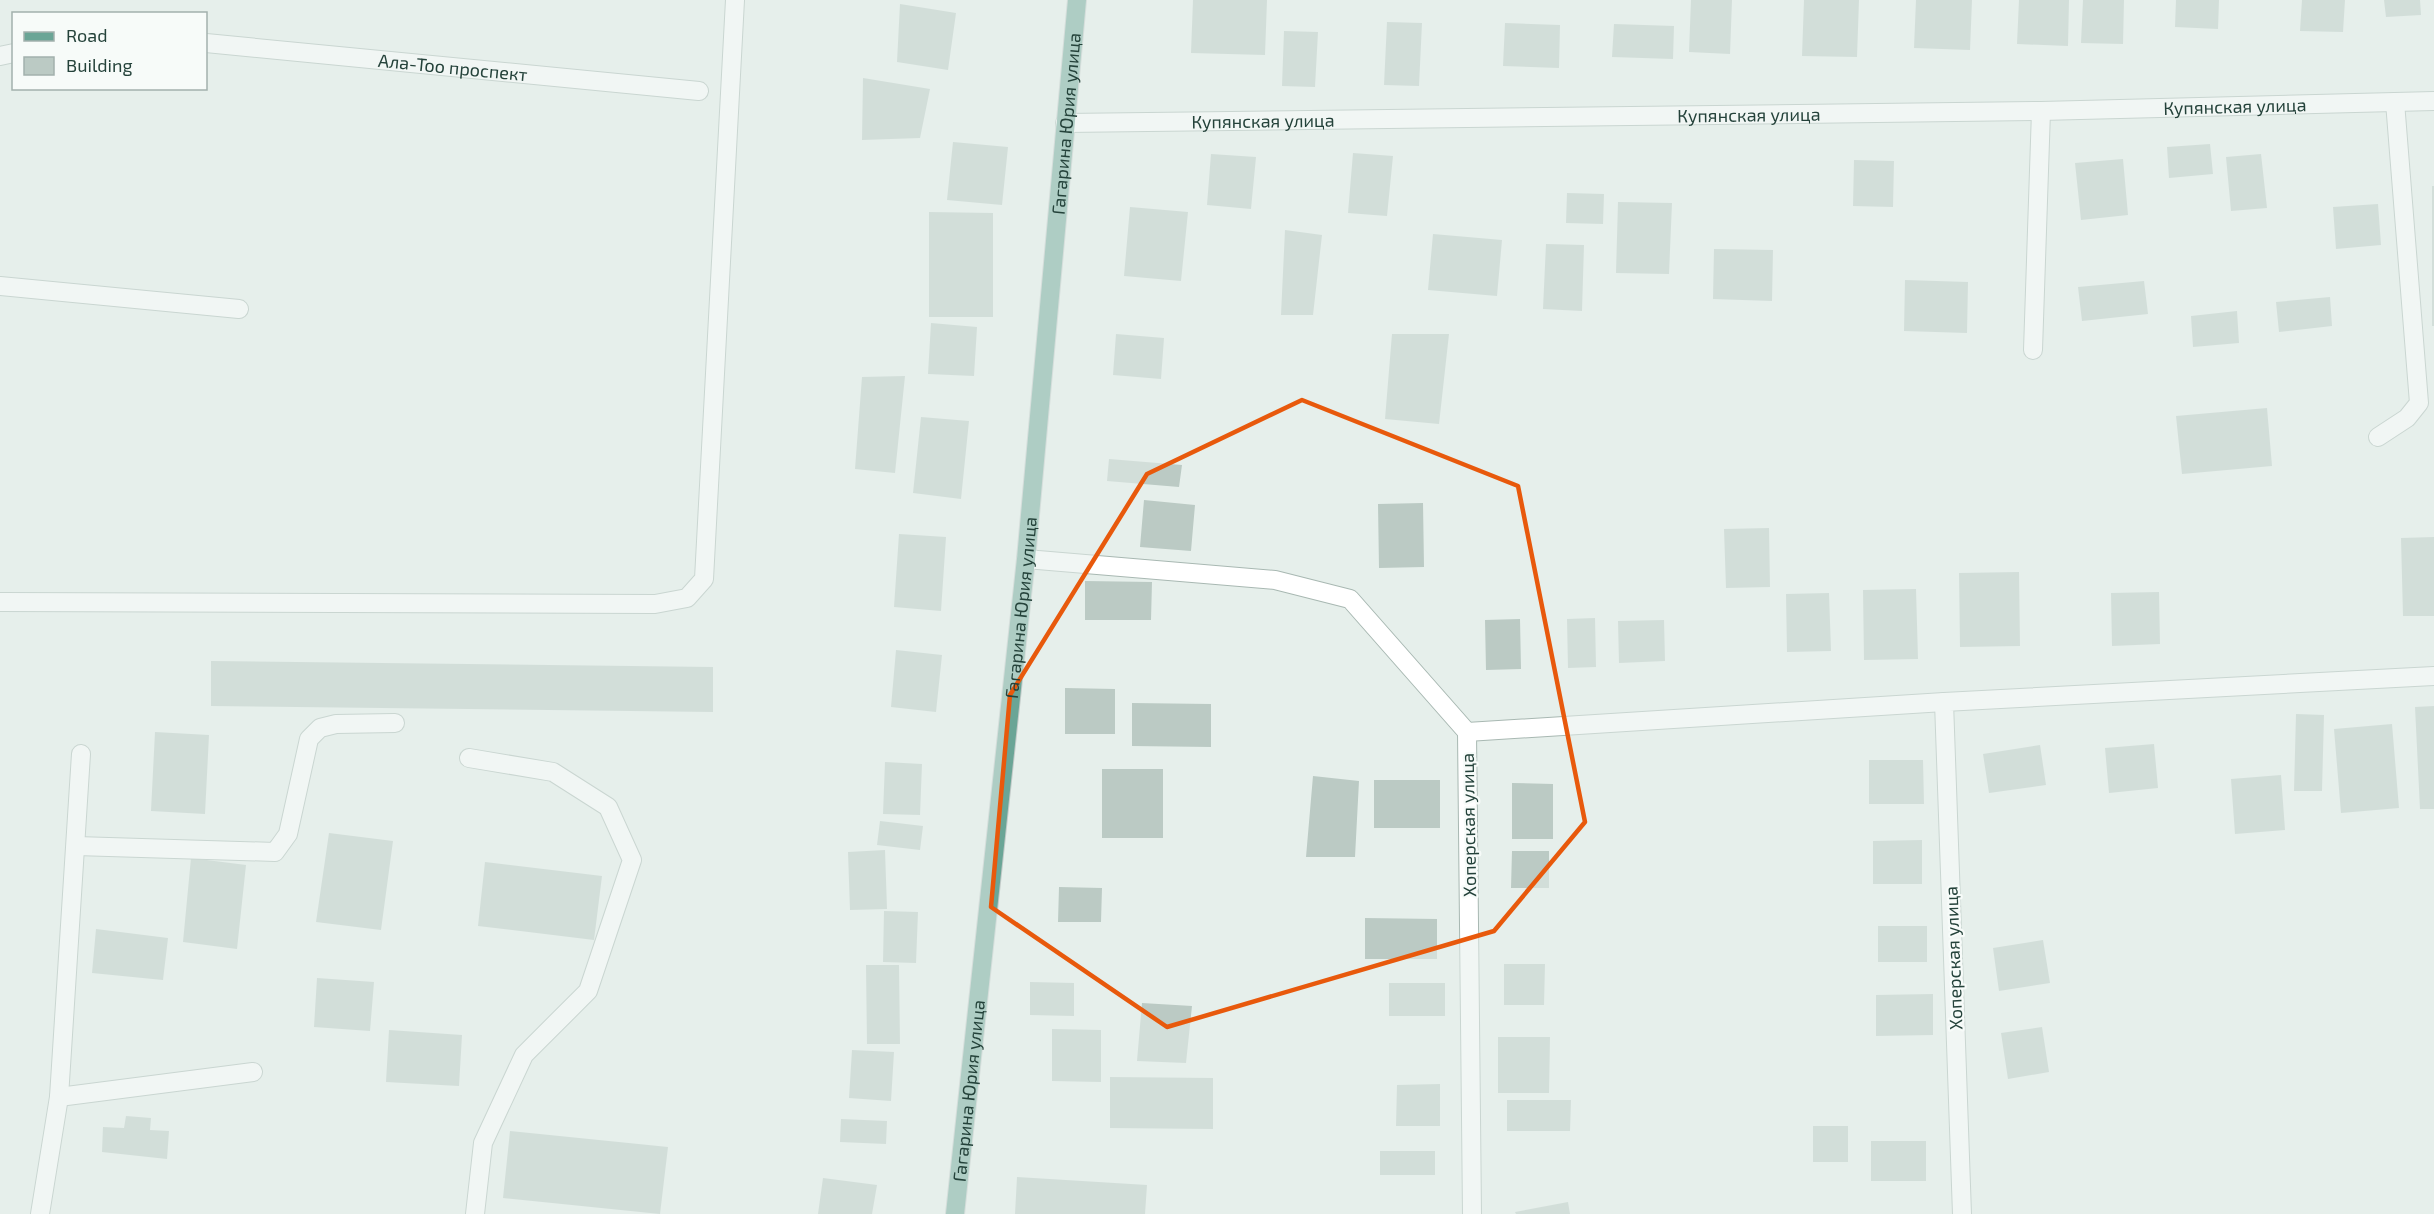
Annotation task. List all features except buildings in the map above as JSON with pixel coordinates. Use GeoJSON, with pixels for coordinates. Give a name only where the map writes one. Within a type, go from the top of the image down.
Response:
{"type":"FeatureCollection","features":[{"type":"Feature","properties":{"kind":"main road","name":"Гагарина Юрия улица"},"geometry":{"type":"LineString","coordinates":[[956,1214],[1026,559],[1077,0]]}},
{"type":"Feature","properties":{"kind":"street"},"geometry":{"type":"LineString","coordinates":[[0,602],[655,604],[687,598],[704,579],[735,0]]}},
{"type":"Feature","properties":{"kind":"street","name":"Ала-Тоо проспект"},"geometry":{"type":"LineString","coordinates":[[207,43],[699,91]]}},
{"type":"Feature","properties":{"kind":"street","name":"Купянская улица"},"geometry":{"type":"LineString","coordinates":[[1065,123],[2041,111],[2434,100]]}},
{"type":"Feature","properties":{"kind":"street"},"geometry":{"type":"LineString","coordinates":[[2378,437],[2407,418],[2419,404],[2395,102]]}},
{"type":"Feature","properties":{"kind":"street"},"geometry":{"type":"LineString","coordinates":[[2032,350],[2041,111]]}},
{"type":"Feature","properties":{"kind":"street"},"geometry":{"type":"LineString","coordinates":[[0,286],[239,309]]}},
{"type":"Feature","properties":{"kind":"street"},"geometry":{"type":"LineString","coordinates":[[1026,559],[1275,580],[1350,599],[1467,732]]}},
{"type":"Feature","properties":{"kind":"street","name":"Хоперская улица"},"geometry":{"type":"LineString","coordinates":[[1472,1214],[1467,732],[1944,702],[2434,676]]}},
{"type":"Feature","properties":{"kind":"street","name":"Хоперская улица"},"geometry":{"type":"LineString","coordinates":[[1944,702],[1962,1214]]}},
{"type":"Feature","properties":{"kind":"street"},"geometry":{"type":"LineString","coordinates":[[76,846],[275,852],[288,834],[309,740],[320,728],[336,724],[395,723]]}},
{"type":"Feature","properties":{"kind":"street"},"geometry":{"type":"LineString","coordinates":[[40,1214],[59,1097],[81,754]]}},
{"type":"Feature","properties":{"kind":"street"},"geometry":{"type":"LineString","coordinates":[[469,758],[553,772],[609,807],[632,860],[588,991],[524,1055],[483,1143],[475,1214]]}},
{"type":"Feature","properties":{"kind":"street"},"geometry":{"type":"LineString","coordinates":[[59,1097],[253,1072]]}},
{"type":"Feature","properties":{"kind":"highlighted area"},"geometry":{"type":"Polygon","coordinates":[[[1302,400],[1518,486],[1585,822],[1494,931],[1167,1027],[991,907],[1010,695],[1147,474],[1302,400]]]}}]}
